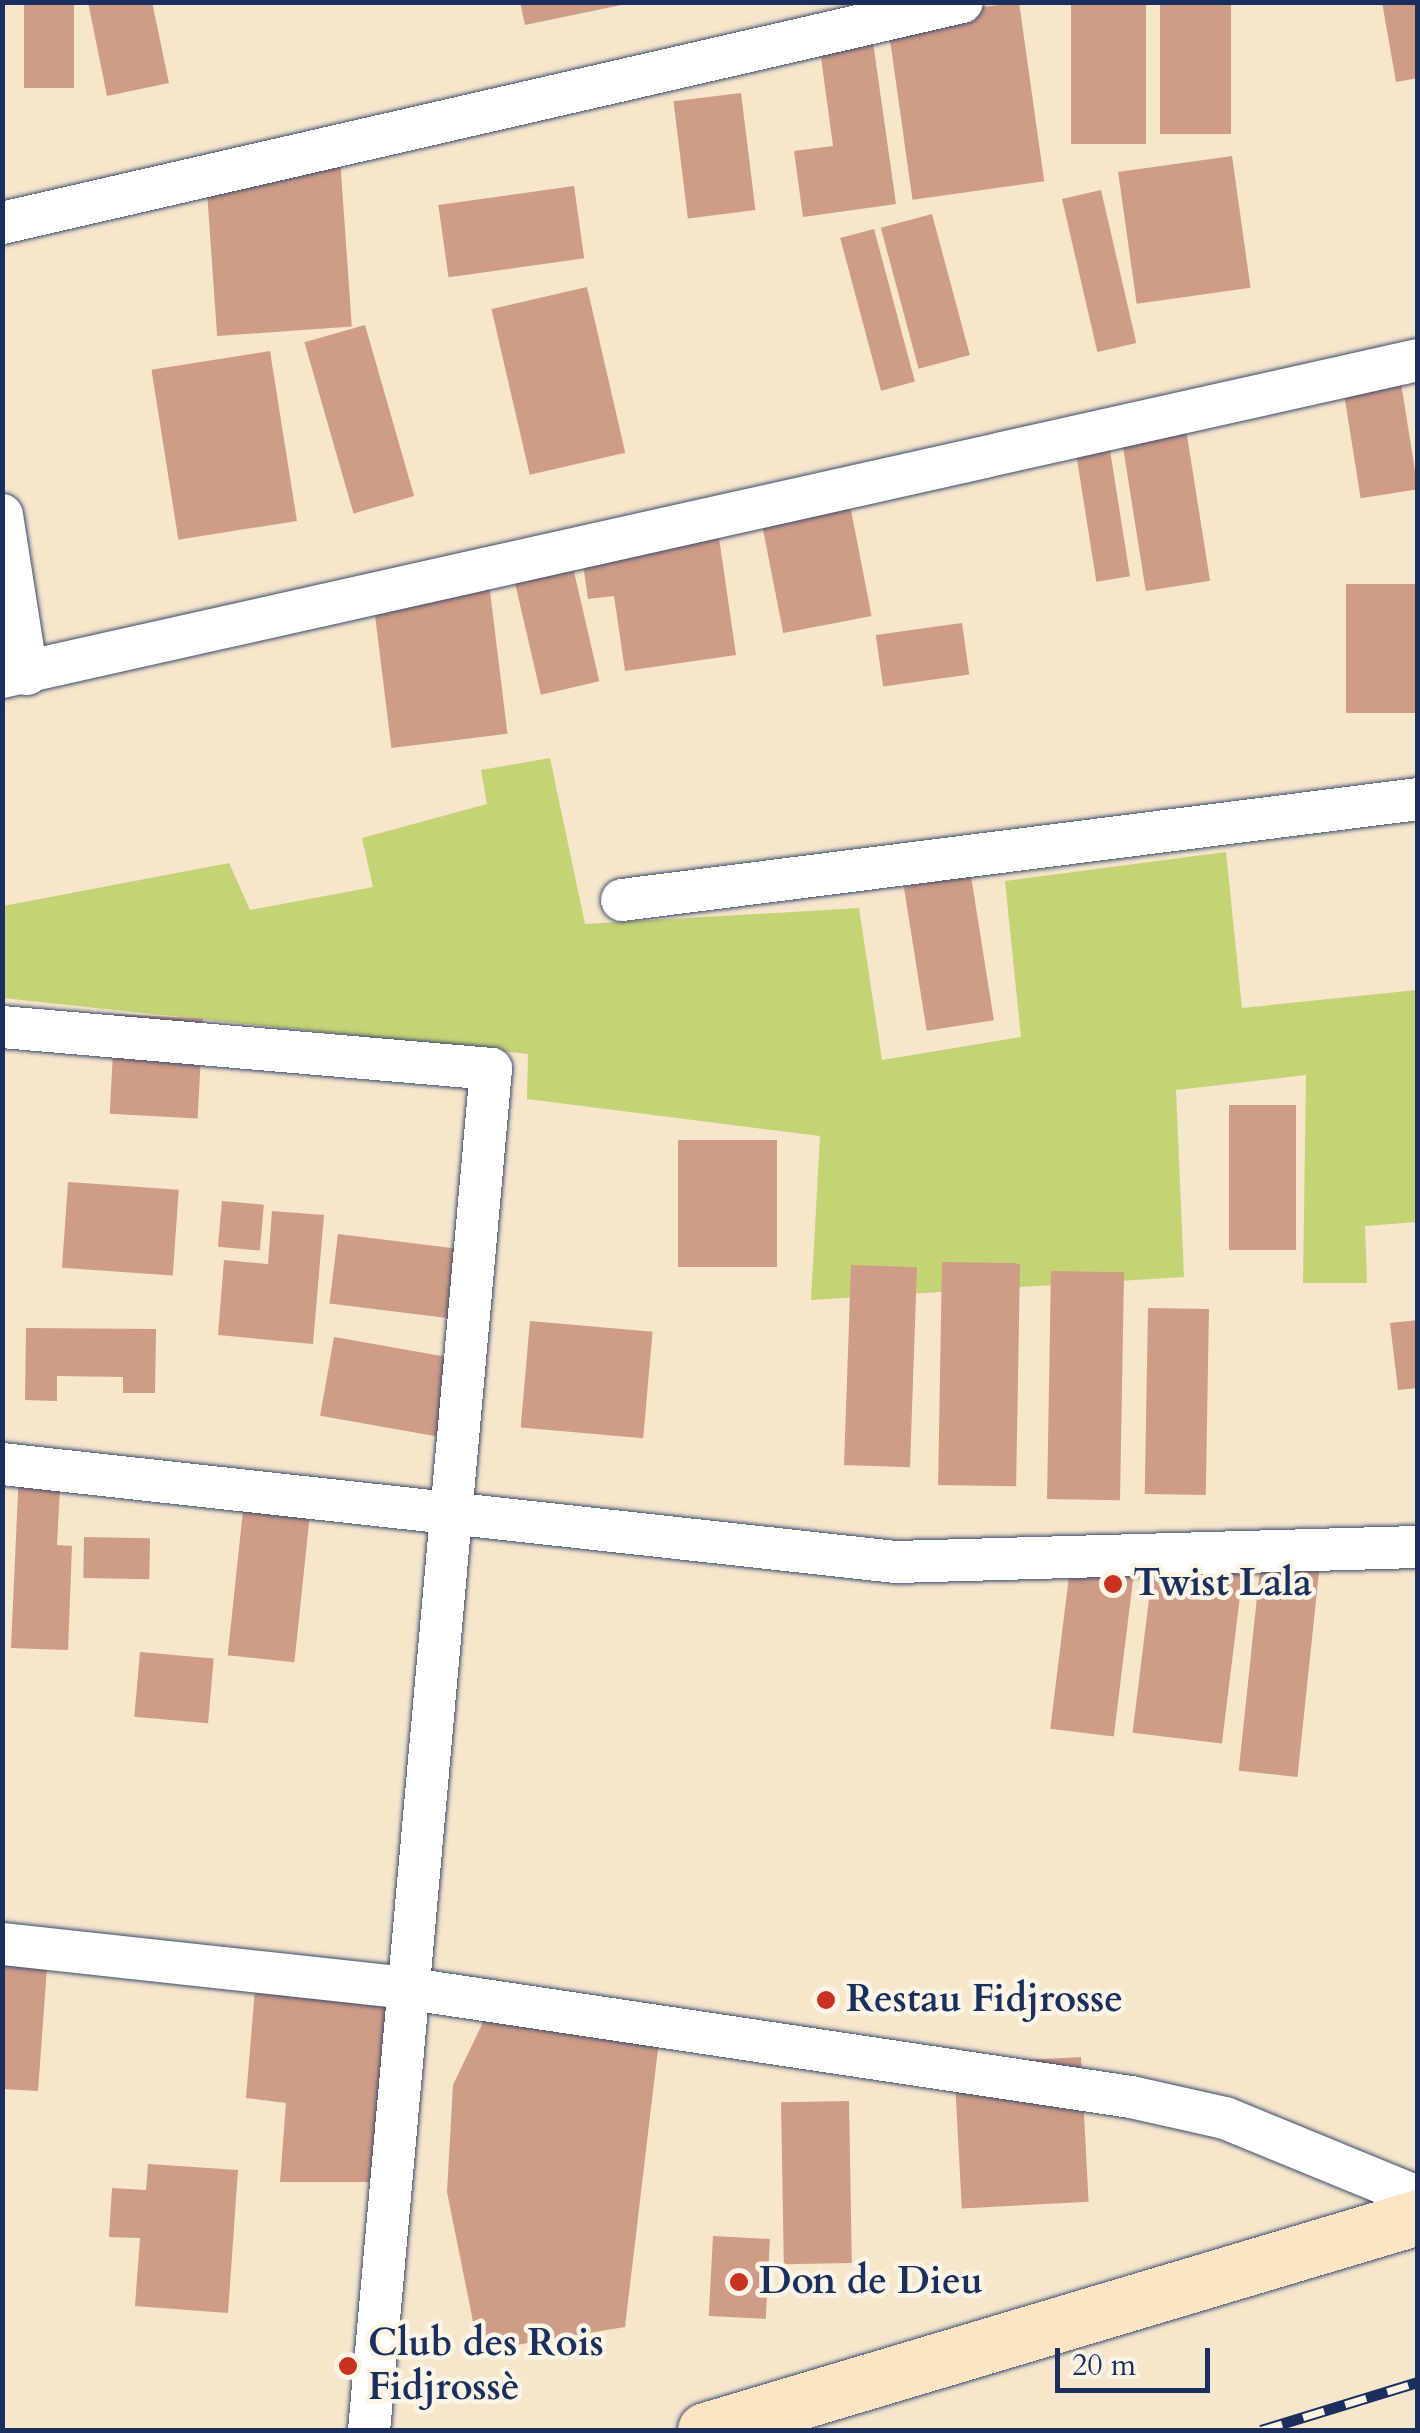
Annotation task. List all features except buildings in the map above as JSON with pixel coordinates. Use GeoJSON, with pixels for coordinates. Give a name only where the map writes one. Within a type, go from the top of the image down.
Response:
{"type":"FeatureCollection","features":[{"type":"Feature","properties":{"kind":"main road"},"geometry":{"type":"LineString","coordinates":[[705,2430],[1418,2216]]}},
{"type":"Feature","properties":{"kind":"street"},"geometry":{"type":"LineString","coordinates":[[2,223],[962,2]]}},
{"type":"Feature","properties":{"kind":"street"},"geometry":{"type":"LineString","coordinates":[[2,516],[15,676],[1418,360]]}},
{"type":"Feature","properties":{"kind":"street"},"geometry":{"type":"LineString","coordinates":[[622,900],[1418,799]]}},
{"type":"Feature","properties":{"kind":"street"},"geometry":{"type":"LineString","coordinates":[[2,1027],[492,1069],[404,1988],[369,2430]]}},
{"type":"Feature","properties":{"kind":"street"},"geometry":{"type":"LineString","coordinates":[[2,1464],[896,1562],[1418,1546]]}},
{"type":"Feature","properties":{"kind":"street"},"geometry":{"type":"LineString","coordinates":[[2,1944],[404,1988],[1131,2098],[1225,2118],[1418,2197]]}},
{"type":"Feature","properties":{"kind":"green space"},"geometry":{"type":"Polygon","coordinates":[[[550,758],[585,924],[859,908],[882,1060],[1021,1037],[1005,881],[1226,852],[1242,1008],[1417,990],[1417,1222],[1365,1226],[1367,1283],[1303,1283],[1306,1075],[1176,1090],[1184,1277],[811,1300],[820,1136],[527,1099],[528,1054],[3,998],[3,906],[229,863],[250,910],[373,887],[362,838],[487,804],[481,770],[550,758]]]}},
{"type":"Feature","properties":{"kind":"railway"},"geometry":{"type":"LineString","coordinates":[[1261,2430],[1418,2382]]}},
{"type":"Feature","properties":{"kind":"place","name":"Twist Lala"},"geometry":{"type":"Point","coordinates":[1113,1584]}},
{"type":"Feature","properties":{"kind":"place","name":"Restau Fidjrosse"},"geometry":{"type":"Point","coordinates":[826,2000]}},
{"type":"Feature","properties":{"kind":"place","name":"Don de Dieu"},"geometry":{"type":"Point","coordinates":[739,2282]}},
{"type":"Feature","properties":{"kind":"place","name":"Club des Rois Fidjrossè"},"geometry":{"type":"Point","coordinates":[348,2366]}}]}
